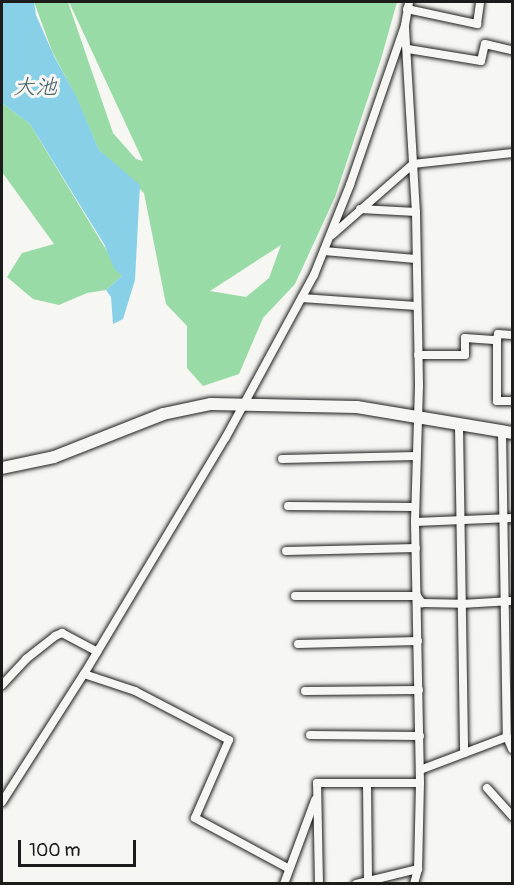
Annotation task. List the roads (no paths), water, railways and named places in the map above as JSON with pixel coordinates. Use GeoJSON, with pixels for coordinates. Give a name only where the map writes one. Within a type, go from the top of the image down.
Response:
{"type":"FeatureCollection","features":[{"type":"Feature","properties":{"kind":"street"},"geometry":{"type":"LineString","coordinates":[[2,802],[84,674],[244,404],[302,298],[330,238],[405,25],[408,5],[477,24],[480,2]]}},
{"type":"Feature","properties":{"kind":"street"},"geometry":{"type":"LineString","coordinates":[[405,25],[416,212],[418,355],[415,522],[420,783],[418,869],[414,884]]}},
{"type":"Feature","properties":{"kind":"street"},"geometry":{"type":"LineString","coordinates":[[408,49],[481,61],[485,44],[513,50]]}},
{"type":"Feature","properties":{"kind":"street"},"geometry":{"type":"LineString","coordinates":[[330,238],[360,209],[414,164],[513,153]]}},
{"type":"Feature","properties":{"kind":"street"},"geometry":{"type":"LineString","coordinates":[[360,209],[416,212]]}},
{"type":"Feature","properties":{"kind":"street"},"geometry":{"type":"LineString","coordinates":[[324,251],[416,259]]}},
{"type":"Feature","properties":{"kind":"street"},"geometry":{"type":"LineString","coordinates":[[302,298],[416,306]]}},
{"type":"Feature","properties":{"kind":"street"},"geometry":{"type":"LineString","coordinates":[[513,335],[498,334],[497,402],[513,401]]}},
{"type":"Feature","properties":{"kind":"street"},"geometry":{"type":"LineString","coordinates":[[418,355],[465,355],[465,338],[497,340]]}},
{"type":"Feature","properties":{"kind":"street"},"geometry":{"type":"LineString","coordinates":[[2,468],[54,457],[183,408],[244,404],[357,407],[416,419],[508,432],[502,518],[510,601],[507,737],[513,749]]}},
{"type":"Feature","properties":{"kind":"street"},"geometry":{"type":"LineString","coordinates":[[459,426],[464,753]]}},
{"type":"Feature","properties":{"kind":"street"},"geometry":{"type":"LineString","coordinates":[[282,459],[416,456]]}},
{"type":"Feature","properties":{"kind":"street"},"geometry":{"type":"LineString","coordinates":[[288,506],[415,507]]}},
{"type":"Feature","properties":{"kind":"street"},"geometry":{"type":"LineString","coordinates":[[415,522],[513,518]]}},
{"type":"Feature","properties":{"kind":"street"},"geometry":{"type":"LineString","coordinates":[[286,551],[416,548]]}},
{"type":"Feature","properties":{"kind":"street"},"geometry":{"type":"LineString","coordinates":[[295,596],[417,596]]}},
{"type":"Feature","properties":{"kind":"street"},"geometry":{"type":"LineString","coordinates":[[417,596],[422,603],[462,604],[510,601]]}},
{"type":"Feature","properties":{"kind":"street"},"geometry":{"type":"LineString","coordinates":[[2,685],[26,658],[62,633],[97,652]]}},
{"type":"Feature","properties":{"kind":"street"},"geometry":{"type":"LineString","coordinates":[[298,644],[418,641]]}},
{"type":"Feature","properties":{"kind":"street"},"geometry":{"type":"LineString","coordinates":[[84,674],[135,691],[229,740],[195,818],[288,868]]}},
{"type":"Feature","properties":{"kind":"street"},"geometry":{"type":"LineString","coordinates":[[305,691],[419,690]]}},
{"type":"Feature","properties":{"kind":"street"},"geometry":{"type":"LineString","coordinates":[[310,735],[420,736]]}},
{"type":"Feature","properties":{"kind":"street"},"geometry":{"type":"LineString","coordinates":[[420,770],[507,737]]}},
{"type":"Feature","properties":{"kind":"street"},"geometry":{"type":"LineString","coordinates":[[319,884],[316,783],[420,783]]}},
{"type":"Feature","properties":{"kind":"street"},"geometry":{"type":"LineString","coordinates":[[367,783],[368,882]]}},
{"type":"Feature","properties":{"kind":"street"},"geometry":{"type":"LineString","coordinates":[[487,788],[513,816]]}},
{"type":"Feature","properties":{"kind":"street"},"geometry":{"type":"LineString","coordinates":[[284,884],[317,794]]}},
{"type":"Feature","properties":{"kind":"street"},"geometry":{"type":"LineString","coordinates":[[356,884],[418,869]]}},
{"type":"Feature","properties":{"kind":"water","name":"大池"},"geometry":{"type":"Polygon","coordinates":[[[2,2],[34,2],[36,15],[54,56],[76,96],[99,150],[140,185],[135,280],[123,319],[113,324],[111,297],[106,290],[122,276],[114,268],[104,244],[30,124],[2,103],[2,2]]]}}]}
